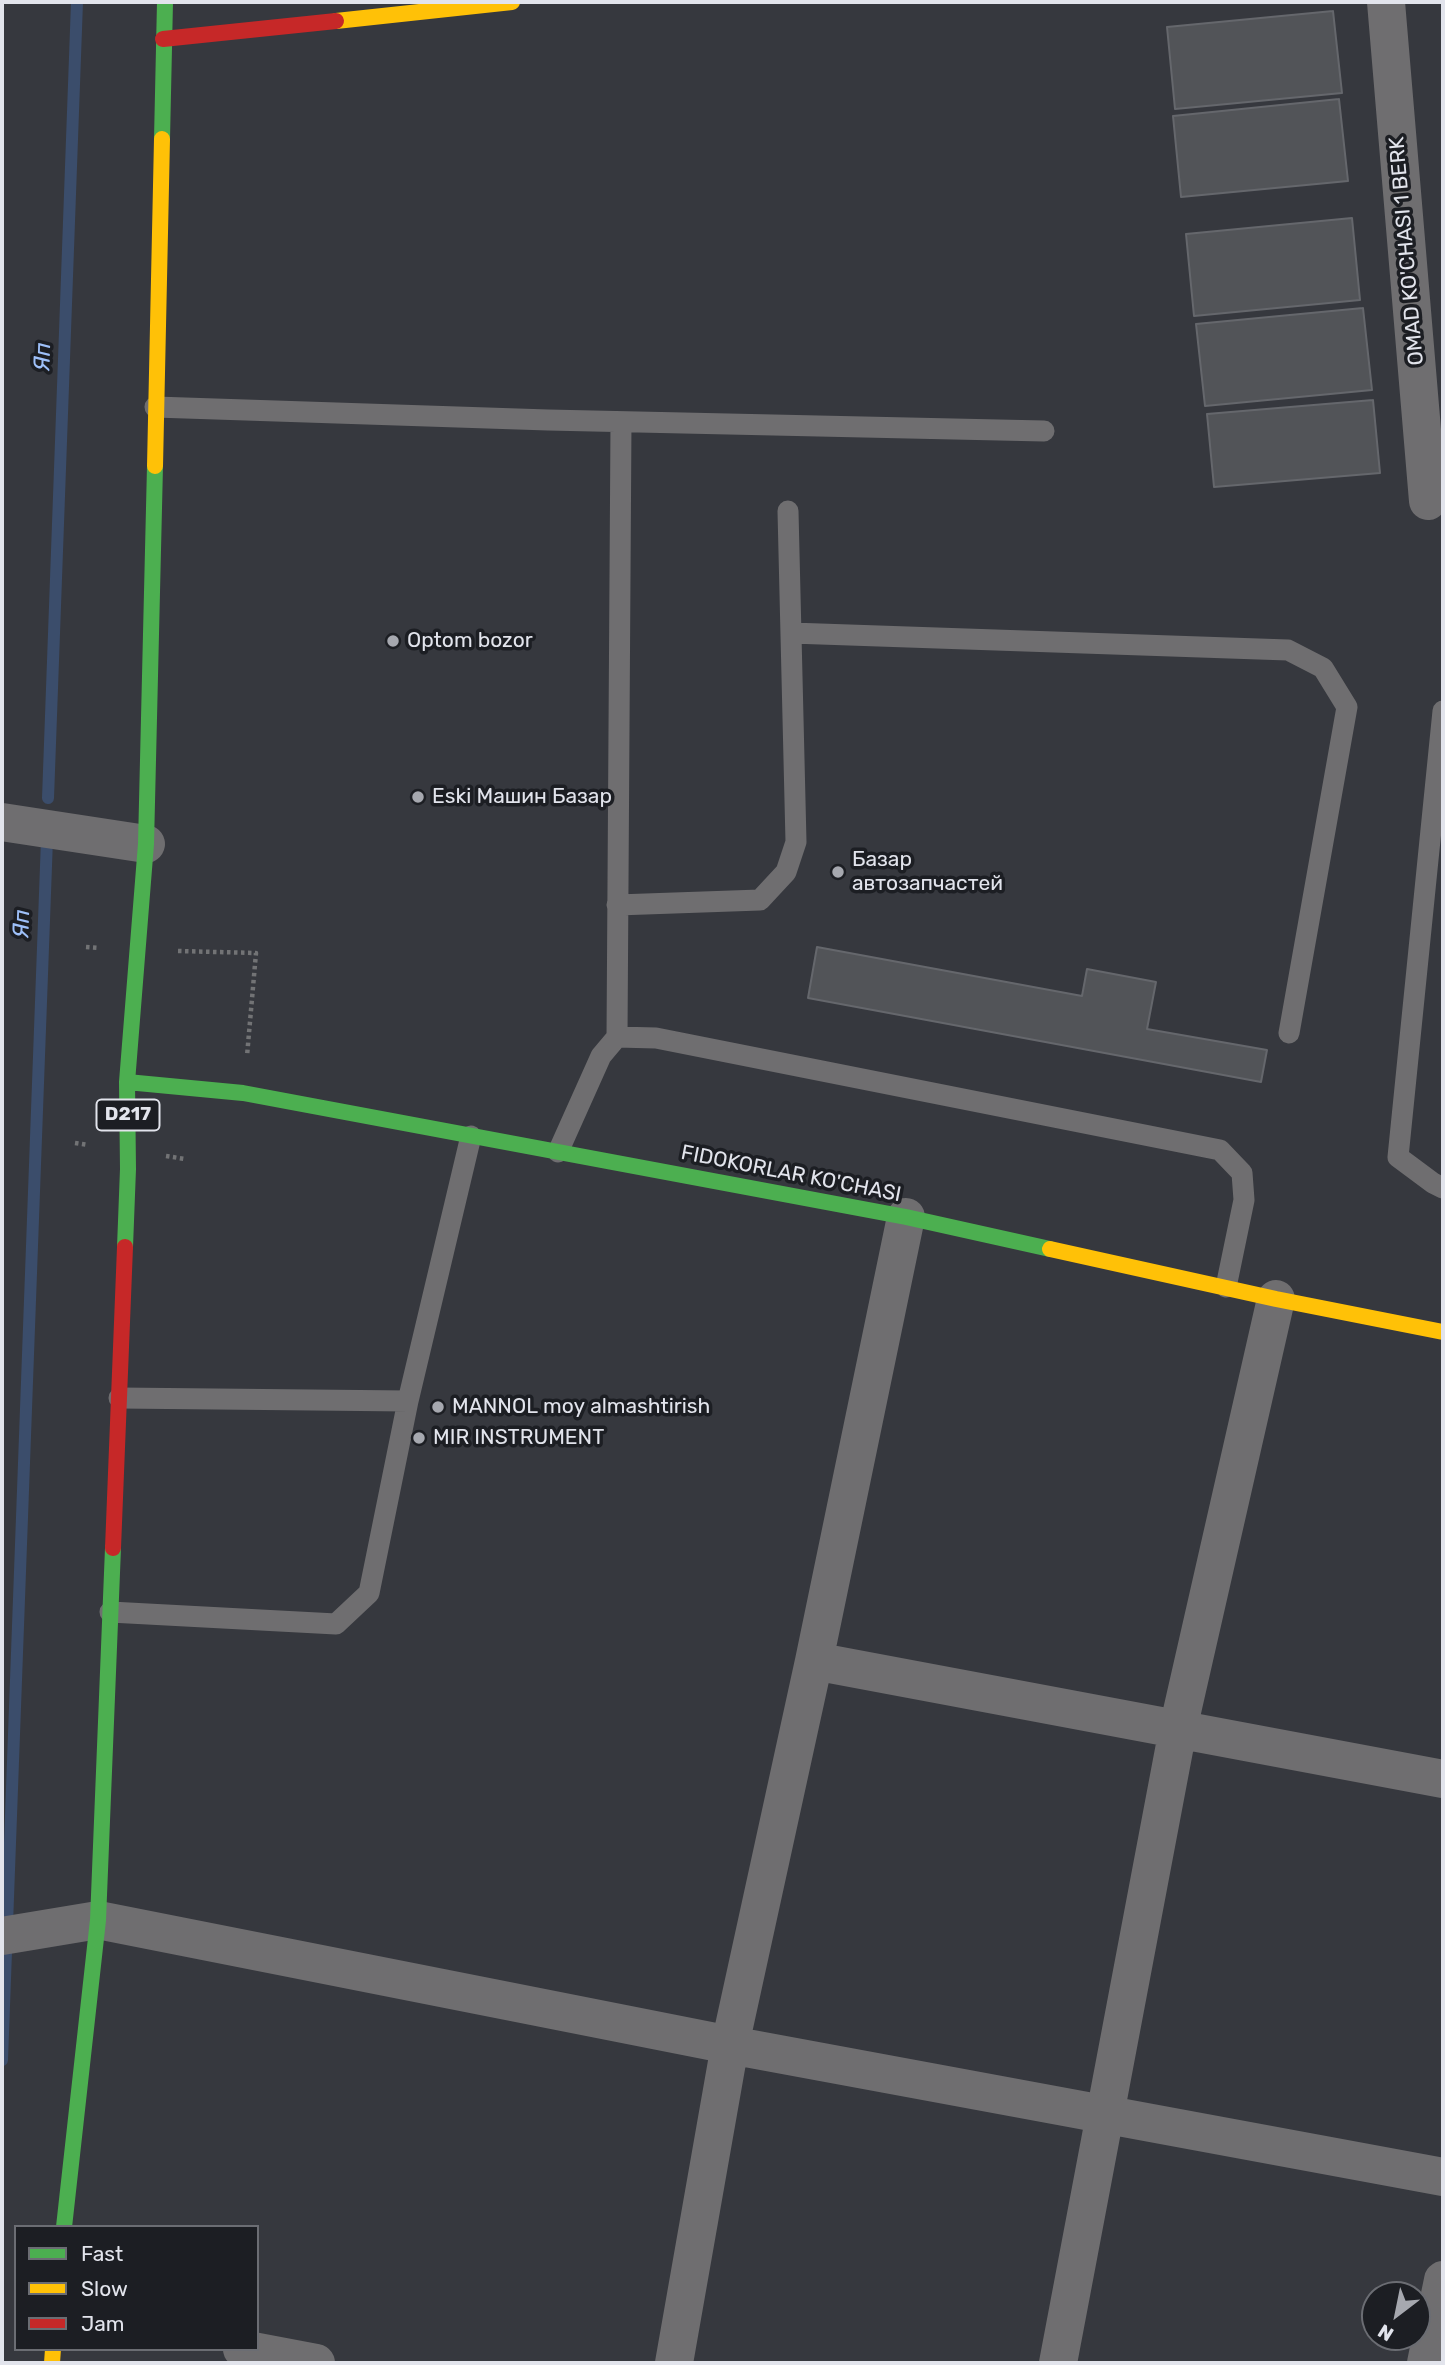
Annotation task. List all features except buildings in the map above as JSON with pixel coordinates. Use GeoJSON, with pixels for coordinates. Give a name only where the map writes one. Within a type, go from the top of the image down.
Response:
{"type":"FeatureCollection","features":[{"type":"Feature","properties":{"kind":"main road","name":"D217"},"geometry":{"type":"LineString","coordinates":[[64,2225],[98,1920],[128,1168],[127,1082],[146,844],[165,2]]}},
{"type":"Feature","properties":{"kind":"main road"},"geometry":{"type":"LineString","coordinates":[[163,39],[512,2]]}},
{"type":"Feature","properties":{"kind":"main road","name":"FIDOKORLAR KO'CHASI"},"geometry":{"type":"LineString","coordinates":[[127,1082],[243,1093],[906,1217],[1276,1299],[1443,1332]]}},
{"type":"Feature","properties":{"kind":"street","name":"OMAD KO'CHASI 1 BERK"},"geometry":{"type":"LineString","coordinates":[[1387,2],[1428,501]]}},
{"type":"Feature","properties":{"kind":"street"},"geometry":{"type":"LineString","coordinates":[[2,822],[146,844]]}},
{"type":"Feature","properties":{"kind":"street"},"geometry":{"type":"LineString","coordinates":[[674,2363],[730,2045],[814,1661],[906,1217]]}},
{"type":"Feature","properties":{"kind":"street"},"geometry":{"type":"LineString","coordinates":[[1058,2363],[1178,1729],[1276,1299]]}},
{"type":"Feature","properties":{"kind":"street"},"geometry":{"type":"LineString","coordinates":[[814,1661],[1443,1779]]}},
{"type":"Feature","properties":{"kind":"street"},"geometry":{"type":"LineString","coordinates":[[2,1936],[98,1920],[730,2045],[1443,2177]]}},
{"type":"Feature","properties":{"kind":"street"},"geometry":{"type":"LineString","coordinates":[[1426,2363],[1443,2280]]}},
{"type":"Feature","properties":{"kind":"street"},"geometry":{"type":"LineString","coordinates":[[253,2351],[316,2363]]}},
{"type":"Feature","properties":{"kind":"lane"},"geometry":{"type":"LineString","coordinates":[[155,407],[621,422],[1044,431]]}},
{"type":"Feature","properties":{"kind":"lane"},"geometry":{"type":"LineString","coordinates":[[558,1152],[601,1056],[617,1037],[621,422]]}},
{"type":"Feature","properties":{"kind":"lane"},"geometry":{"type":"LineString","coordinates":[[617,905],[760,900],[786,872],[796,842],[788,511]]}},
{"type":"Feature","properties":{"kind":"lane"},"geometry":{"type":"LineString","coordinates":[[791,633],[1288,650],[1323,668],[1347,707],[1289,1033]]}},
{"type":"Feature","properties":{"kind":"lane"},"geometry":{"type":"LineString","coordinates":[[1443,711],[1398,1157],[1443,1188]]}},
{"type":"Feature","properties":{"kind":"lane"},"geometry":{"type":"LineString","coordinates":[[617,1037],[656,1038],[1220,1150],[1242,1173],[1244,1200],[1226,1287]]}},
{"type":"Feature","properties":{"kind":"lane"},"geometry":{"type":"LineString","coordinates":[[110,1612],[337,1624],[369,1593],[408,1401],[471,1136]]}},
{"type":"Feature","properties":{"kind":"lane"},"geometry":{"type":"LineString","coordinates":[[119,1398],[408,1401]]}},
{"type":"Feature","properties":{"kind":"path"},"geometry":{"type":"LineString","coordinates":[[86,947],[256,953],[243,1093]]}},
{"type":"Feature","properties":{"kind":"waterway","name":"Яп"},"geometry":{"type":"LineString","coordinates":[[48,798],[77,2]]}},
{"type":"Feature","properties":{"kind":"waterway","name":"Яп"},"geometry":{"type":"LineString","coordinates":[[2,2060],[47,839]]}},
{"type":"Feature","properties":{"kind":"traffic: fast"},"geometry":{"type":"LineString","coordinates":[[162,139],[165,2]]}},
{"type":"Feature","properties":{"kind":"traffic: fast"},"geometry":{"type":"LineString","coordinates":[[125,1247],[127,1082],[146,844],[155,466]]}},
{"type":"Feature","properties":{"kind":"traffic: fast"},"geometry":{"type":"LineString","coordinates":[[127,1082],[243,1093],[906,1217],[1050,1249]]}},
{"type":"Feature","properties":{"kind":"traffic: fast"},"geometry":{"type":"LineString","coordinates":[[64,2225],[98,1920],[113,1548]]}},
{"type":"Feature","properties":{"kind":"traffic: slow"},"geometry":{"type":"LineString","coordinates":[[336,21],[512,2]]}},
{"type":"Feature","properties":{"kind":"traffic: slow"},"geometry":{"type":"LineString","coordinates":[[155,466],[162,139]]}},
{"type":"Feature","properties":{"kind":"traffic: slow"},"geometry":{"type":"LineString","coordinates":[[1050,1249],[1276,1299],[1443,1332]]}},
{"type":"Feature","properties":{"kind":"traffic: slow"},"geometry":{"type":"LineString","coordinates":[[52,2363],[53,2351]]}},
{"type":"Feature","properties":{"kind":"traffic: jam"},"geometry":{"type":"LineString","coordinates":[[163,39],[336,21]]}},
{"type":"Feature","properties":{"kind":"traffic: jam"},"geometry":{"type":"LineString","coordinates":[[113,1548],[125,1247]]}},
{"type":"Feature","properties":{"kind":"place","name":"Optom bozor"},"geometry":{"type":"Point","coordinates":[393,641]}},
{"type":"Feature","properties":{"kind":"place","name":"Eski Машин Базар"},"geometry":{"type":"Point","coordinates":[418,797]}},
{"type":"Feature","properties":{"kind":"place","name":"Базар автозапчастей"},"geometry":{"type":"Point","coordinates":[838,872]}},
{"type":"Feature","properties":{"kind":"place","name":"MANNOL moy almashtirish"},"geometry":{"type":"Point","coordinates":[438,1407]}},
{"type":"Feature","properties":{"kind":"place","name":"MIR INSTRUMENT"},"geometry":{"type":"Point","coordinates":[419,1438]}}]}
